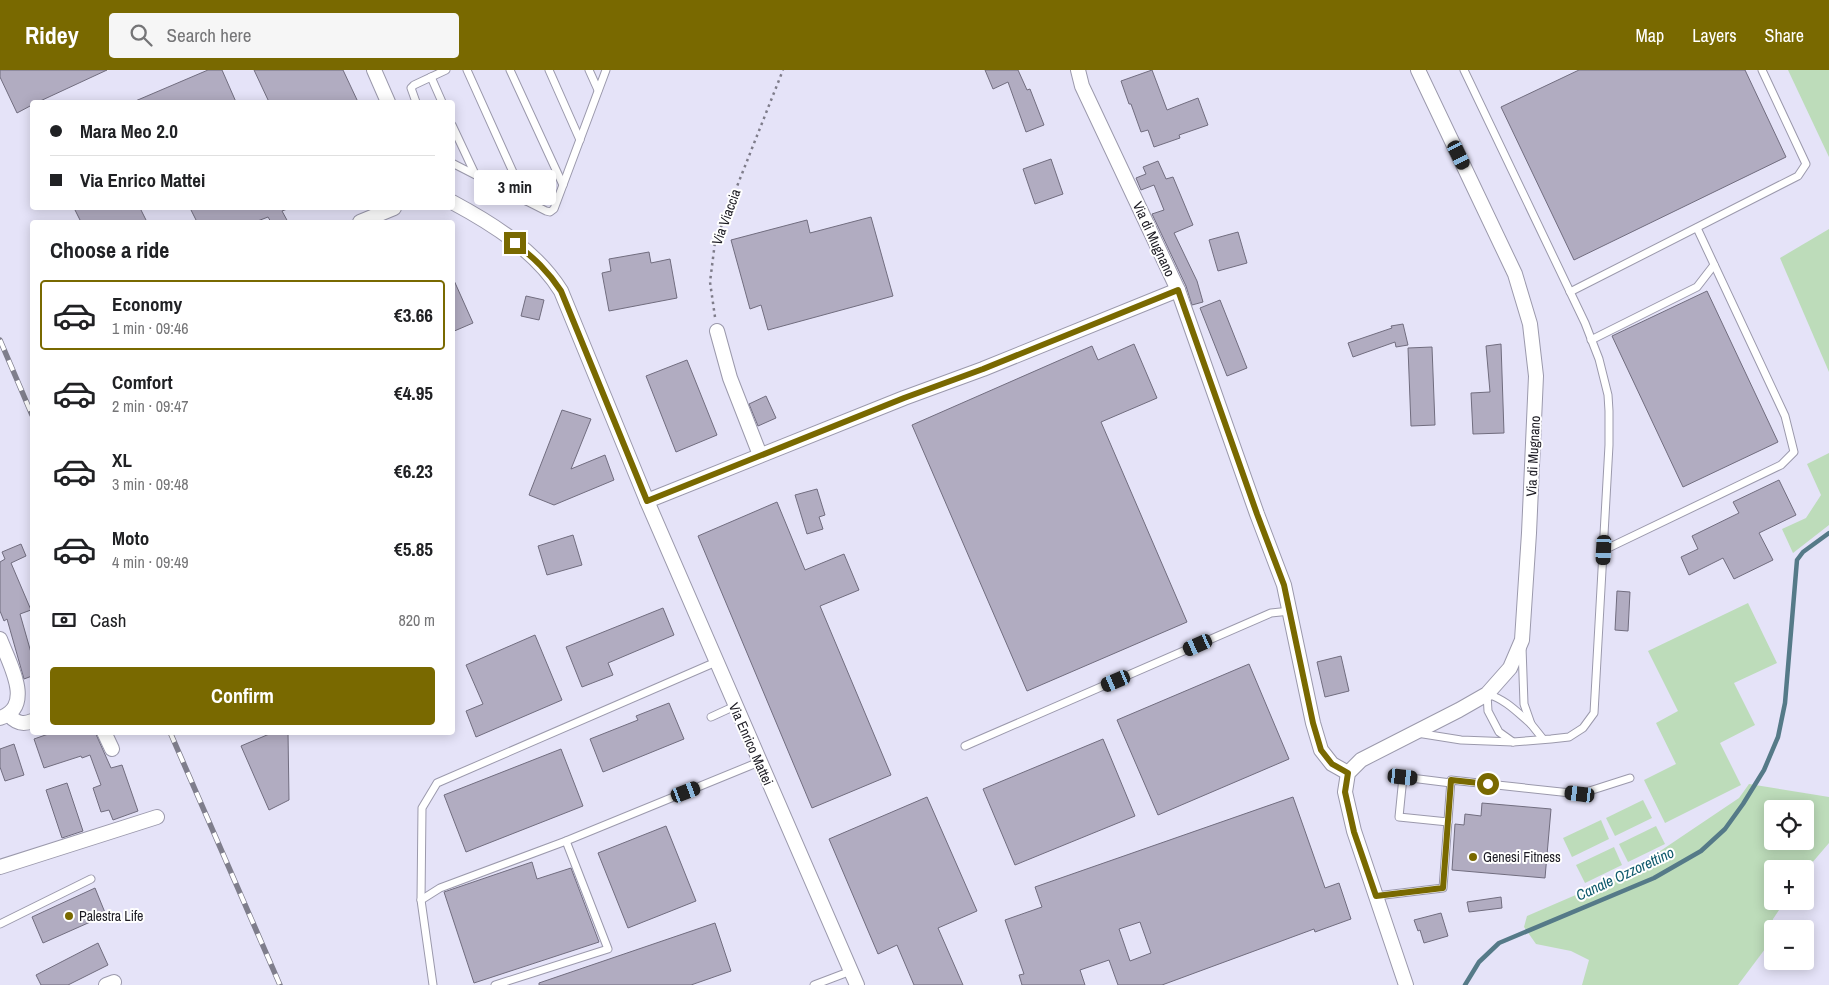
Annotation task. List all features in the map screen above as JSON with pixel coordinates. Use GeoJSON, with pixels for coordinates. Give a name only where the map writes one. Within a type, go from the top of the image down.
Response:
{"type":"FeatureCollection","features":[{"type":"Feature","properties":{"kind":"street"},"geometry":{"type":"LineString","coordinates":[[374,70],[387,100]]}},
{"type":"Feature","properties":{"kind":"street","name":"Via di Mugnano"},"geometry":{"type":"LineString","coordinates":[[1078,70],[1082,86],[1178,290],[1284,585],[1313,723],[1321,750],[1332,764],[1348,773],[1362,760],[1486,694],[1510,668],[1522,640],[1536,376],[1530,324],[1515,274],[1418,70]]}},
{"type":"Feature","properties":{"kind":"street","name":"Via Enrico Mattei"},"geometry":{"type":"LineString","coordinates":[[455,204],[504,234],[538,261],[551,275],[561,291],[647,501],[857,985]]}},
{"type":"Feature","properties":{"kind":"street"},"geometry":{"type":"LineString","coordinates":[[365,220],[389,210]]}},
{"type":"Feature","properties":{"kind":"street"},"geometry":{"type":"LineString","coordinates":[[647,501],[1178,290]]}},
{"type":"Feature","properties":{"kind":"street"},"geometry":{"type":"LineString","coordinates":[[717,331],[730,378],[760,455]]}},
{"type":"Feature","properties":{"kind":"street"},"geometry":{"type":"LineString","coordinates":[[0,639],[19,692],[17,706],[5,716],[26,724],[30,722]]}},
{"type":"Feature","properties":{"kind":"street"},"geometry":{"type":"LineString","coordinates":[[105,735],[112,749]]}},
{"type":"Feature","properties":{"kind":"street"},"geometry":{"type":"LineString","coordinates":[[1348,773],[1345,792],[1354,832],[1406,985]]}},
{"type":"Feature","properties":{"kind":"street"},"geometry":{"type":"LineString","coordinates":[[0,867],[157,817]]}},
{"type":"Feature","properties":{"kind":"lane"},"geometry":{"type":"LineString","coordinates":[[415,100],[411,88],[414,85],[446,70]]}},
{"type":"Feature","properties":{"kind":"lane"},"geometry":{"type":"LineString","coordinates":[[467,70],[526,201]]}},
{"type":"Feature","properties":{"kind":"lane"},"geometry":{"type":"LineString","coordinates":[[510,70],[563,185]]}},
{"type":"Feature","properties":{"kind":"lane"},"geometry":{"type":"LineString","coordinates":[[548,70],[580,140]]}},
{"type":"Feature","properties":{"kind":"lane"},"geometry":{"type":"LineString","coordinates":[[589,70],[598,90]]}},
{"type":"Feature","properties":{"kind":"lane"},"geometry":{"type":"LineString","coordinates":[[455,164],[550,212],[554,209],[606,70]]}},
{"type":"Feature","properties":{"kind":"lane"},"geometry":{"type":"LineString","coordinates":[[1414,732],[1461,740],[1513,742],[1569,737],[1583,728],[1594,713],[1610,446],[1606,386],[1599,360],[1570,292],[1464,70]]}},
{"type":"Feature","properties":{"kind":"lane"},"geometry":{"type":"LineString","coordinates":[[1570,292],[1798,176],[1806,164],[1762,70]]}},
{"type":"Feature","properties":{"kind":"lane"},"geometry":{"type":"LineString","coordinates":[[431,77],[441,100]]}},
{"type":"Feature","properties":{"kind":"lane"},"geometry":{"type":"LineString","coordinates":[[455,131],[475,174]]}},
{"type":"Feature","properties":{"kind":"lane"},"geometry":{"type":"LineString","coordinates":[[1604,550],[1781,465],[1794,452],[1785,416],[1697,228]]}},
{"type":"Feature","properties":{"kind":"lane"},"geometry":{"type":"LineString","coordinates":[[1591,340],[1697,287],[1714,265]]}},
{"type":"Feature","properties":{"kind":"lane"},"geometry":{"type":"LineString","coordinates":[[965,746],[1272,613],[1290,611]]}},
{"type":"Feature","properties":{"kind":"lane"},"geometry":{"type":"LineString","coordinates":[[1522,640],[1524,704],[1531,724]]}},
{"type":"Feature","properties":{"kind":"lane"},"geometry":{"type":"LineString","coordinates":[[433,985],[421,900],[422,808],[436,783],[716,662]]}},
{"type":"Feature","properties":{"kind":"lane"},"geometry":{"type":"LineString","coordinates":[[1513,742],[1499,732],[1488,710],[1486,694],[1497,697],[1509,705],[1531,724],[1543,739]]}},
{"type":"Feature","properties":{"kind":"lane"},"geometry":{"type":"LineString","coordinates":[[711,717],[735,706]]}},
{"type":"Feature","properties":{"kind":"lane"},"geometry":{"type":"LineString","coordinates":[[421,900],[440,888],[566,841],[759,762]]}},
{"type":"Feature","properties":{"kind":"lane"},"geometry":{"type":"LineString","coordinates":[[1448,822],[1399,817],[1403,777],[1451,782],[1451,780],[1580,794],[1630,778]]}},
{"type":"Feature","properties":{"kind":"lane"},"geometry":{"type":"LineString","coordinates":[[1376,896],[1443,888],[1451,782]]}},
{"type":"Feature","properties":{"kind":"lane"},"geometry":{"type":"LineString","coordinates":[[495,985],[608,949],[566,841]]}},
{"type":"Feature","properties":{"kind":"lane"},"geometry":{"type":"LineString","coordinates":[[0,924],[91,879]]}},
{"type":"Feature","properties":{"kind":"lane"},"geometry":{"type":"LineString","coordinates":[[814,985],[851,971]]}},
{"type":"Feature","properties":{"kind":"path","name":"Via Viaccia"},"geometry":{"type":"LineString","coordinates":[[717,331],[710,282],[715,242],[784,70]]}},
{"type":"Feature","properties":{"kind":"green space"},"geometry":{"type":"Polygon","coordinates":[[[1788,70],[1829,70],[1829,157],[1788,70]]]}},
{"type":"Feature","properties":{"kind":"green space"},"geometry":{"type":"Polygon","coordinates":[[[1829,229],[1829,372],[1780,258],[1829,229]]]}},
{"type":"Feature","properties":{"kind":"green space"},"geometry":{"type":"Polygon","coordinates":[[[1829,453],[1829,525],[1793,553],[1782,529],[1806,518],[1821,495],[1807,464],[1829,453]]]}},
{"type":"Feature","properties":{"kind":"green space"},"geometry":{"type":"Polygon","coordinates":[[[1748,603],[1777,663],[1734,683],[1755,725],[1720,743],[1741,785],[1665,823],[1644,780],[1676,764],[1656,723],[1678,711],[1648,651],[1748,603]]]}},
{"type":"Feature","properties":{"kind":"green space"},"geometry":{"type":"Polygon","coordinates":[[[1749,784],[1829,797],[1829,843],[1814,860],[1764,860],[1764,910],[1779,910],[1773,920],[1764,920],[1764,950],[1738,985],[1582,985],[1589,960],[1571,951],[1536,944],[1524,927],[1527,916],[1629,872],[1739,798],[1749,784]]]}},
{"type":"Feature","properties":{"kind":"green space"},"geometry":{"type":"Polygon","coordinates":[[[1643,800],[1652,818],[1615,836],[1606,818],[1643,800]]]}},
{"type":"Feature","properties":{"kind":"green space"},"geometry":{"type":"Polygon","coordinates":[[[1601,820],[1609,839],[1572,857],[1563,838],[1601,820]]]}},
{"type":"Feature","properties":{"kind":"green space"},"geometry":{"type":"Polygon","coordinates":[[[1656,826],[1665,844],[1628,862],[1619,844],[1656,826]]]}},
{"type":"Feature","properties":{"kind":"green space"},"geometry":{"type":"Polygon","coordinates":[[[1614,847],[1622,865],[1585,883],[1576,865],[1614,847]]]}},
{"type":"Feature","properties":{"kind":"building"},"geometry":{"type":"Polygon","coordinates":[[[0,70],[107,70],[42,100],[30,100],[30,106],[17,113],[0,77],[0,70]]]}},
{"type":"Feature","properties":{"kind":"building"},"geometry":{"type":"Polygon","coordinates":[[[208,70],[222,70],[235,100],[138,100],[208,70]]]}},
{"type":"Feature","properties":{"kind":"building"},"geometry":{"type":"Polygon","coordinates":[[[254,70],[343,70],[357,100],[268,100],[254,70]]]}},
{"type":"Feature","properties":{"kind":"building"},"geometry":{"type":"Polygon","coordinates":[[[985,70],[1018,70],[1027,90],[1030,89],[1044,125],[1026,132],[1008,82],[993,89],[985,70]]]}},
{"type":"Feature","properties":{"kind":"building"},"geometry":{"type":"Polygon","coordinates":[[[1152,70],[1167,110],[1198,98],[1208,125],[1179,135],[1180,138],[1154,147],[1148,130],[1141,132],[1121,81],[1152,70]]]}},
{"type":"Feature","properties":{"kind":"building"},"geometry":{"type":"Polygon","coordinates":[[[1579,70],[1745,70],[1786,157],[1574,260],[1501,107],[1579,70]]]}},
{"type":"Feature","properties":{"kind":"building"},"geometry":{"type":"Polygon","coordinates":[[[1051,159],[1063,194],[1035,204],[1023,169],[1051,159]]]}},
{"type":"Feature","properties":{"kind":"building"},"geometry":{"type":"Polygon","coordinates":[[[1158,161],[1166,179],[1173,177],[1193,225],[1174,233],[1197,281],[1203,302],[1192,305],[1186,286],[1152,214],[1164,210],[1154,185],[1141,190],[1136,178],[1146,174],[1143,167],[1158,161]]]}},
{"type":"Feature","properties":{"kind":"building"},"geometry":{"type":"Polygon","coordinates":[[[75,210],[141,210],[146,220],[80,220],[75,210]]]}},
{"type":"Feature","properties":{"kind":"building"},"geometry":{"type":"Polygon","coordinates":[[[191,210],[285,210],[282,211],[287,220],[270,220],[268,217],[260,220],[196,220],[191,210]]]}},
{"type":"Feature","properties":{"kind":"building"},"geometry":{"type":"Polygon","coordinates":[[[871,217],[893,296],[768,330],[761,305],[750,309],[731,240],[807,220],[810,233],[871,217]]]}},
{"type":"Feature","properties":{"kind":"building"},"geometry":{"type":"Polygon","coordinates":[[[1238,232],[1247,263],[1218,271],[1209,240],[1238,232]]]}},
{"type":"Feature","properties":{"kind":"building"},"geometry":{"type":"Polygon","coordinates":[[[649,252],[651,263],[670,259],[677,298],[609,311],[602,273],[611,271],[609,259],[649,252]]]}},
{"type":"Feature","properties":{"kind":"building"},"geometry":{"type":"Polygon","coordinates":[[[455,283],[473,323],[455,331],[455,283]]]}},
{"type":"Feature","properties":{"kind":"building"},"geometry":{"type":"Polygon","coordinates":[[[1707,291],[1778,442],[1683,487],[1612,336],[1707,291]]]}},
{"type":"Feature","properties":{"kind":"building"},"geometry":{"type":"Polygon","coordinates":[[[526,296],[544,300],[539,320],[521,316],[526,296]]]}},
{"type":"Feature","properties":{"kind":"building"},"geometry":{"type":"Polygon","coordinates":[[[1220,300],[1247,368],[1227,376],[1200,308],[1220,300]]]}},
{"type":"Feature","properties":{"kind":"building"},"geometry":{"type":"Polygon","coordinates":[[[1403,324],[1408,345],[1396,347],[1395,342],[1353,357],[1348,343],[1392,328],[1391,326],[1403,324]]]}},
{"type":"Feature","properties":{"kind":"building"},"geometry":{"type":"Polygon","coordinates":[[[1134,344],[1157,398],[1101,422],[1187,622],[1027,691],[912,425],[1092,346],[1098,360],[1134,344]]]}},
{"type":"Feature","properties":{"kind":"building"},"geometry":{"type":"Polygon","coordinates":[[[1501,344],[1504,433],[1473,434],[1471,393],[1490,392],[1486,346],[1501,344]]]}},
{"type":"Feature","properties":{"kind":"building"},"geometry":{"type":"Polygon","coordinates":[[[1432,347],[1435,425],[1411,426],[1408,348],[1432,347]]]}},
{"type":"Feature","properties":{"kind":"building"},"geometry":{"type":"Polygon","coordinates":[[[687,360],[717,435],[676,452],[646,376],[687,360]]]}},
{"type":"Feature","properties":{"kind":"building"},"geometry":{"type":"Polygon","coordinates":[[[766,396],[776,418],[758,426],[749,404],[766,396]]]}},
{"type":"Feature","properties":{"kind":"building"},"geometry":{"type":"Polygon","coordinates":[[[562,410],[591,419],[571,469],[605,455],[614,480],[554,505],[529,495],[562,410]]]}},
{"type":"Feature","properties":{"kind":"building"},"geometry":{"type":"Polygon","coordinates":[[[1779,480],[1796,515],[1759,533],[1773,560],[1734,579],[1723,558],[1689,575],[1681,557],[1698,549],[1692,536],[1739,513],[1733,502],[1779,480]]]}},
{"type":"Feature","properties":{"kind":"building"},"geometry":{"type":"Polygon","coordinates":[[[817,489],[825,515],[819,517],[823,529],[807,534],[795,495],[817,489]]]}},
{"type":"Feature","properties":{"kind":"building"},"geometry":{"type":"Polygon","coordinates":[[[777,502],[805,570],[844,554],[859,590],[820,606],[891,775],[812,808],[698,536],[777,502]]]}},
{"type":"Feature","properties":{"kind":"building"},"geometry":{"type":"Polygon","coordinates":[[[573,535],[582,565],[547,575],[538,546],[573,535]]]}},
{"type":"Feature","properties":{"kind":"building"},"geometry":{"type":"Polygon","coordinates":[[[21,544],[26,556],[11,563],[30,608],[30,610],[20,614],[30,649],[30,677],[24,679],[7,619],[4,621],[0,611],[0,562],[5,559],[2,552],[21,544]]]}},
{"type":"Feature","properties":{"kind":"building"},"geometry":{"type":"Polygon","coordinates":[[[1617,591],[1630,592],[1628,631],[1615,630],[1617,591]]]}},
{"type":"Feature","properties":{"kind":"building"},"geometry":{"type":"Polygon","coordinates":[[[663,608],[674,635],[608,663],[613,675],[582,687],[566,647],[663,608]]]}},
{"type":"Feature","properties":{"kind":"building"},"geometry":{"type":"Polygon","coordinates":[[[535,635],[562,700],[476,737],[466,711],[483,704],[466,665],[535,635]]]}},
{"type":"Feature","properties":{"kind":"building"},"geometry":{"type":"Polygon","coordinates":[[[1341,656],[1349,691],[1325,697],[1317,662],[1341,656]]]}},
{"type":"Feature","properties":{"kind":"building"},"geometry":{"type":"Polygon","coordinates":[[[1249,664],[1289,759],[1158,815],[1117,720],[1249,664]]]}},
{"type":"Feature","properties":{"kind":"building"},"geometry":{"type":"Polygon","coordinates":[[[669,703],[684,739],[603,772],[590,739],[638,720],[636,716],[669,703]]]}},
{"type":"Feature","properties":{"kind":"building"},"geometry":{"type":"Polygon","coordinates":[[[45,735],[96,735],[111,768],[122,765],[138,811],[113,820],[109,810],[101,812],[93,788],[101,785],[90,755],[44,768],[34,739],[45,735]]]}},
{"type":"Feature","properties":{"kind":"building"},"geometry":{"type":"Polygon","coordinates":[[[267,735],[288,735],[289,800],[269,810],[241,746],[267,735]]]}},
{"type":"Feature","properties":{"kind":"building"},"geometry":{"type":"Polygon","coordinates":[[[1103,739],[1135,816],[1015,865],[983,789],[1103,739]]]}},
{"type":"Feature","properties":{"kind":"building"},"geometry":{"type":"Polygon","coordinates":[[[14,744],[24,775],[5,781],[0,767],[0,749],[14,744]]]}},
{"type":"Feature","properties":{"kind":"building"},"geometry":{"type":"Polygon","coordinates":[[[561,749],[583,806],[466,852],[444,795],[561,749]]]}},
{"type":"Feature","properties":{"kind":"building"},"geometry":{"type":"Polygon","coordinates":[[[67,783],[83,831],[62,838],[46,790],[67,783]]]}},
{"type":"Feature","properties":{"kind":"building"},"geometry":{"type":"Polygon","coordinates":[[[927,797],[977,911],[938,928],[963,985],[914,985],[897,945],[878,954],[829,839],[927,797]]]}},
{"type":"Feature","properties":{"kind":"building"},"geometry":{"type":"Polygon","coordinates":[[[1293,797],[1325,888],[1339,883],[1351,919],[1315,932],[1314,929],[1162,985],[1118,985],[1109,960],[1080,970],[1085,985],[1022,985],[1019,975],[1024,974],[1005,920],[1042,907],[1035,887],[1293,797]],[[1140,922],[1119,929],[1130,961],[1151,953],[1140,922]]]}},
{"type":"Feature","properties":{"kind":"building"},"geometry":{"type":"Polygon","coordinates":[[[1482,803],[1551,809],[1545,878],[1452,870],[1455,824],[1464,825],[1465,814],[1481,816],[1482,803]]]}},
{"type":"Feature","properties":{"kind":"building"},"geometry":{"type":"Polygon","coordinates":[[[666,826],[696,901],[628,928],[598,853],[666,826]]]}},
{"type":"Feature","properties":{"kind":"building"},"geometry":{"type":"Polygon","coordinates":[[[532,862],[537,879],[571,868],[599,942],[474,983],[444,892],[532,862]]]}},
{"type":"Feature","properties":{"kind":"building","name":"Palestra Life"},"geometry":{"type":"Polygon","coordinates":[[[95,888],[106,915],[43,943],[32,917],[95,888]]]}},
{"type":"Feature","properties":{"kind":"building"},"geometry":{"type":"Polygon","coordinates":[[[1501,897],[1502,908],[1469,912],[1467,902],[1501,897]]]}},
{"type":"Feature","properties":{"kind":"building"},"geometry":{"type":"Polygon","coordinates":[[[1441,913],[1448,936],[1424,943],[1420,930],[1418,931],[1414,920],[1441,913]]]}},
{"type":"Feature","properties":{"kind":"building"},"geometry":{"type":"Polygon","coordinates":[[[715,923],[731,971],[691,985],[539,985],[539,983],[715,923]]]}},
{"type":"Feature","properties":{"kind":"building"},"geometry":{"type":"Polygon","coordinates":[[[98,943],[108,965],[68,985],[41,985],[36,975],[98,943]]]}},
{"type":"Feature","properties":{"kind":"waterway","name":"Canale Ozzorettino"},"geometry":{"type":"LineString","coordinates":[[1465,985],[1479,962],[1499,943],[1654,878],[1701,851],[1725,829],[1764,770],[1778,737],[1785,703],[1797,560],[1803,552],[1829,533]]}},
{"type":"Feature","properties":{"kind":"railway"},"geometry":{"type":"LineString","coordinates":[[0,340],[30,410]]}},
{"type":"Feature","properties":{"kind":"railway"},"geometry":{"type":"LineString","coordinates":[[171,735],[280,985]]}},
{"type":"Feature","properties":{"kind":"place","name":"Genesi Fitness"},"geometry":{"type":"Point","coordinates":[1473,857]}},
{"type":"Feature","properties":{"kind":"place","name":"Palestra Life"},"geometry":{"type":"Point","coordinates":[69,916]}},
{"type":"Feature","properties":{"kind":"route"},"geometry":{"type":"LineString","coordinates":[[515,243],[538,261],[551,275],[561,291],[647,501],[1178,290],[1284,585],[1313,723],[1321,750],[1332,764],[1348,773],[1345,792],[1354,832],[1376,896],[1443,888],[1451,780],[1488,784]]}}]}
